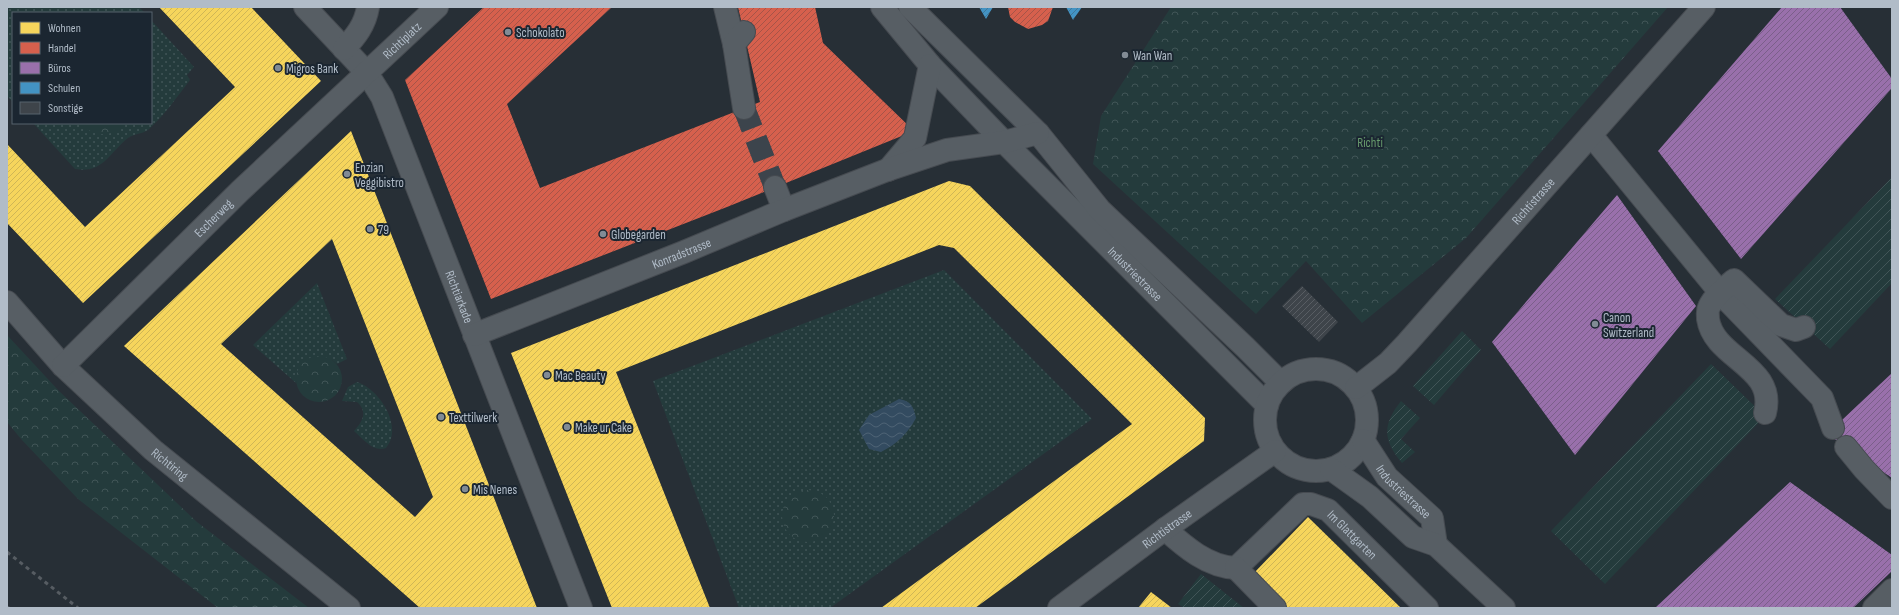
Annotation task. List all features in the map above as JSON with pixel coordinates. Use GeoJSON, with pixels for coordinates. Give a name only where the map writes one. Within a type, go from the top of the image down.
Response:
{"type":"FeatureCollection","features":[{"type":"Feature","properties":{"kind":"street","name":"Richtiarkade"},"geometry":{"type":"LineString","coordinates":[[305,7],[367,73],[382,97],[581,608]]}},
{"type":"Feature","properties":{"kind":"street"},"geometry":{"type":"LineString","coordinates":[[344,49],[355,38],[365,21],[368,7]]}},
{"type":"Feature","properties":{"kind":"street","name":"Richtiplatz"},"geometry":{"type":"LineString","coordinates":[[367,73],[437,7]]}},
{"type":"Feature","properties":{"kind":"street"},"geometry":{"type":"LineString","coordinates":[[725,7],[739,38],[744,108]]}},
{"type":"Feature","properties":{"kind":"street","name":"Industriestrasse"},"geometry":{"type":"LineString","coordinates":[[882,7],[930,65],[1004,142],[1267,405]]}},
{"type":"Feature","properties":{"kind":"street","name":"Industriestrasse"},"geometry":{"type":"LineString","coordinates":[[910,7],[1038,133],[1100,210],[1281,383]]}},
{"type":"Feature","properties":{"kind":"street","name":"Richtistrasse"},"geometry":{"type":"LineString","coordinates":[[1356,388],[1388,363],[1704,7]]}},
{"type":"Feature","properties":{"kind":"street","name":"Konradstrasse"},"geometry":{"type":"LineString","coordinates":[[887,170],[915,138],[930,65]]}},
{"type":"Feature","properties":{"kind":"street","name":"Escherweg"},"geometry":{"type":"LineString","coordinates":[[64,366],[240,191],[367,73]]}},
{"type":"Feature","properties":{"kind":"street"},"geometry":{"type":"LineString","coordinates":[[1004,142],[1038,133]]}},
{"type":"Feature","properties":{"kind":"street"},"geometry":{"type":"LineString","coordinates":[[1591,135],[1722,294],[1822,398],[1833,428]]}},
{"type":"Feature","properties":{"kind":"street","name":"Konradstrasse"},"geometry":{"type":"LineString","coordinates":[[474,335],[887,170],[947,150],[1004,142]]}},
{"type":"Feature","properties":{"kind":"street"},"geometry":{"type":"LineString","coordinates":[[775,187],[784,210]]}},
{"type":"Feature","properties":{"kind":"street"},"geometry":{"type":"LineString","coordinates":[[1765,413],[1768,402],[1762,383],[1754,373],[1714,337],[1709,326],[1707,312],[1710,306],[1734,280],[1781,325],[1796,330],[1804,327]]}},
{"type":"Feature","properties":{"kind":"street","name":"Richtiring"},"geometry":{"type":"LineString","coordinates":[[7,302],[64,366],[153,450],[349,608]]}},
{"type":"Feature","properties":{"kind":"street"},"geometry":{"type":"LineString","coordinates":[[1311,369],[1328,370],[1343,377],[1356,388],[1363,400],[1367,413],[1367,427],[1363,440],[1356,453],[1345,462],[1331,469],[1316,471],[1300,468],[1286,461],[1275,451],[1268,436],[1265,421],[1267,405],[1272,394],[1281,383],[1295,374],[1311,369]]}},
{"type":"Feature","properties":{"kind":"street","name":"Industriestrasse"},"geometry":{"type":"LineString","coordinates":[[1363,440],[1388,477],[1432,518],[1436,545]]}},
{"type":"Feature","properties":{"kind":"street"},"geometry":{"type":"LineString","coordinates":[[1846,447],[1864,469],[1892,498]]}},
{"type":"Feature","properties":{"kind":"street","name":"Richtistrasse"},"geometry":{"type":"LineString","coordinates":[[1059,608],[1165,529],[1275,451]]}},
{"type":"Feature","properties":{"kind":"street","name":"Industriestrasse"},"geometry":{"type":"LineString","coordinates":[[1331,469],[1370,497],[1413,537],[1436,545],[1504,608]]}},
{"type":"Feature","properties":{"kind":"street","name":"Im Glattgarten"},"geometry":{"type":"LineString","coordinates":[[1236,568],[1303,504],[1311,504],[1328,510],[1427,608]]}},
{"type":"Feature","properties":{"kind":"street"},"geometry":{"type":"LineString","coordinates":[[1165,529],[1182,544],[1212,564],[1226,568],[1236,568],[1275,608]]}},
{"type":"Feature","properties":{"kind":"street"},"geometry":{"type":"LineString","coordinates":[[1874,608],[1892,590]]}},
{"type":"Feature","properties":{"kind":"green space"},"geometry":{"type":"Polygon","coordinates":[[[7,7],[139,7],[144,12],[12,12],[12,101],[7,96],[7,7]]]}},
{"type":"Feature","properties":{"kind":"green space","name":"Richti"},"geometry":{"type":"Polygon","coordinates":[[[1171,7],[1668,7],[1466,238],[1362,323],[1306,261],[1256,314],[1093,164],[1101,116],[1171,7]]]}},
{"type":"Feature","properties":{"kind":"green space"},"geometry":{"type":"Polygon","coordinates":[[[152,21],[194,67],[187,75],[190,80],[165,113],[148,130],[128,138],[99,165],[85,170],[75,169],[34,124],[152,124],[152,21]]]}},
{"type":"Feature","properties":{"kind":"green space"},"geometry":{"type":"Polygon","coordinates":[[[82,124],[124,124],[109,134],[97,134],[82,124]]]}},
{"type":"Feature","properties":{"kind":"green space"},"geometry":{"type":"Polygon","coordinates":[[[1892,177],[1892,283],[1830,349],[1775,299],[1892,177]]]}},
{"type":"Feature","properties":{"kind":"green space"},"geometry":{"type":"Polygon","coordinates":[[[944,270],[1092,419],[830,608],[739,608],[653,381],[944,270]]]}},
{"type":"Feature","properties":{"kind":"green space"},"geometry":{"type":"Polygon","coordinates":[[[317,283],[347,359],[337,364],[332,360],[297,375],[296,383],[253,345],[317,283]]]}},
{"type":"Feature","properties":{"kind":"green space"},"geometry":{"type":"Polygon","coordinates":[[[1462,331],[1481,350],[1434,405],[1413,386],[1462,331]]]}},
{"type":"Feature","properties":{"kind":"green space"},"geometry":{"type":"Polygon","coordinates":[[[7,335],[59,391],[197,522],[309,608],[218,608],[78,499],[21,439],[7,422],[7,335]]]}},
{"type":"Feature","properties":{"kind":"green space"},"geometry":{"type":"Polygon","coordinates":[[[319,356],[332,360],[338,366],[342,379],[338,392],[332,398],[319,402],[306,398],[300,392],[296,379],[300,366],[306,360],[319,356]]]}},
{"type":"Feature","properties":{"kind":"green space"},"geometry":{"type":"Polygon","coordinates":[[[1711,364],[1765,416],[1605,584],[1551,531],[1711,364]]]}},
{"type":"Feature","properties":{"kind":"green space"},"geometry":{"type":"Polygon","coordinates":[[[357,382],[374,392],[387,410],[391,420],[392,430],[391,440],[386,448],[377,449],[373,447],[354,431],[362,420],[362,409],[357,402],[342,401],[348,387],[357,382]]]}},
{"type":"Feature","properties":{"kind":"green space"},"geometry":{"type":"Polygon","coordinates":[[[1401,401],[1420,418],[1401,439],[1415,452],[1402,463],[1391,447],[1387,432],[1390,418],[1401,401]]]}},
{"type":"Feature","properties":{"kind":"green space"},"geometry":{"type":"Polygon","coordinates":[[[803,490],[813,490],[827,497],[834,511],[834,521],[827,535],[813,542],[803,542],[793,538],[786,531],[782,521],[782,511],[786,501],[793,494],[803,490]]]}},
{"type":"Feature","properties":{"kind":"green space"},"geometry":{"type":"Polygon","coordinates":[[[1201,574],[1244,608],[1184,608],[1178,604],[1201,574]]]}},
{"type":"Feature","properties":{"kind":"water"},"geometry":{"type":"Polygon","coordinates":[[[899,399],[906,401],[911,405],[916,418],[913,423],[902,438],[887,449],[881,452],[869,449],[859,430],[869,415],[899,399]]]}},
{"type":"Feature","properties":{"kind":"building: Wohnen"},"geometry":{"type":"Polygon","coordinates":[[[159,7],[251,7],[321,81],[83,303],[7,223],[7,144],[85,227],[235,87],[159,7]]]}},
{"type":"Feature","properties":{"kind":"building: Wohnen"},"geometry":{"type":"Polygon","coordinates":[[[351,131],[537,608],[420,608],[124,346],[351,131]],[[332,239],[221,344],[415,517],[433,497],[332,239]]]}},
{"type":"Feature","properties":{"kind":"building: Wohnen"},"geometry":{"type":"Polygon","coordinates":[[[949,181],[970,186],[1205,418],[1204,441],[975,608],[881,608],[1132,424],[954,248],[939,245],[616,372],[710,608],[612,608],[511,353],[949,181]]]}},
{"type":"Feature","properties":{"kind":"building: Wohnen"},"geometry":{"type":"Polygon","coordinates":[[[1308,517],[1401,608],[1288,608],[1253,574],[1308,517]]]}},
{"type":"Feature","properties":{"kind":"building: Wohnen"},"geometry":{"type":"Polygon","coordinates":[[[1151,592],[1172,608],[1138,608],[1151,592]]]}},
{"type":"Feature","properties":{"kind":"building: Handel"},"geometry":{"type":"Polygon","coordinates":[[[484,7],[612,7],[507,104],[540,188],[760,102],[738,7],[815,7],[823,43],[914,131],[727,207],[491,299],[405,80],[484,7]]]}},
{"type":"Feature","properties":{"kind":"building: Handel"},"geometry":{"type":"Polygon","coordinates":[[[1008,7],[1053,7],[1048,21],[1042,25],[1028,29],[1015,22],[1010,17],[1008,7]]]}},
{"type":"Feature","properties":{"kind":"building: Büros"},"geometry":{"type":"Polygon","coordinates":[[[1782,7],[1840,7],[1892,79],[1892,88],[1741,259],[1658,151],[1782,7]]]}},
{"type":"Feature","properties":{"kind":"building: Büros","name":"Canon Switzerland"},"geometry":{"type":"Polygon","coordinates":[[[1617,195],[1696,306],[1575,455],[1492,342],[1617,195]]]}},
{"type":"Feature","properties":{"kind":"building: Büros"},"geometry":{"type":"Polygon","coordinates":[[[1892,373],[1892,478],[1827,434],[1892,373]]]}},
{"type":"Feature","properties":{"kind":"building: Büros"},"geometry":{"type":"Polygon","coordinates":[[[1790,482],[1892,555],[1892,571],[1853,608],[1655,608],[1790,482]]]}},
{"type":"Feature","properties":{"kind":"building: Schulen"},"geometry":{"type":"Polygon","coordinates":[[[979,7],[993,7],[986,19],[979,7]]]}},
{"type":"Feature","properties":{"kind":"building: Schulen"},"geometry":{"type":"Polygon","coordinates":[[[1066,7],[1082,7],[1073,20],[1066,7]]]}},
{"type":"Feature","properties":{"kind":"building: Sonstige"},"geometry":{"type":"Polygon","coordinates":[[[1302,286],[1338,322],[1319,342],[1282,306],[1302,286]]]}},
{"type":"Feature","properties":{"kind":"tunnel"},"geometry":{"type":"LineString","coordinates":[[744,108],[775,187]]}},
{"type":"Feature","properties":{"kind":"railway"},"geometry":{"type":"LineString","coordinates":[[7,552],[78,608]]}},
{"type":"Feature","properties":{"kind":"place","name":"Schokolato"},"geometry":{"type":"Point","coordinates":[508,32]}},
{"type":"Feature","properties":{"kind":"place","name":"Wan Wan"},"geometry":{"type":"Point","coordinates":[1125,55]}},
{"type":"Feature","properties":{"kind":"place","name":"Migros Bank"},"geometry":{"type":"Point","coordinates":[278,68]}},
{"type":"Feature","properties":{"kind":"place","name":"Enzian Veggibistro"},"geometry":{"type":"Point","coordinates":[347,174]}},
{"type":"Feature","properties":{"kind":"place","name":"79"},"geometry":{"type":"Point","coordinates":[370,229]}},
{"type":"Feature","properties":{"kind":"place","name":"Globegarden"},"geometry":{"type":"Point","coordinates":[603,234]}},
{"type":"Feature","properties":{"kind":"place","name":"Canon Switzerland"},"geometry":{"type":"Point","coordinates":[1595,324]}},
{"type":"Feature","properties":{"kind":"place","name":"Mac Beauty"},"geometry":{"type":"Point","coordinates":[547,375]}},
{"type":"Feature","properties":{"kind":"place","name":"Texttilwerk"},"geometry":{"type":"Point","coordinates":[441,417]}},
{"type":"Feature","properties":{"kind":"place","name":"Make ur Cake"},"geometry":{"type":"Point","coordinates":[567,427]}},
{"type":"Feature","properties":{"kind":"place","name":"Mis Nenes"},"geometry":{"type":"Point","coordinates":[465,489]}}]}
